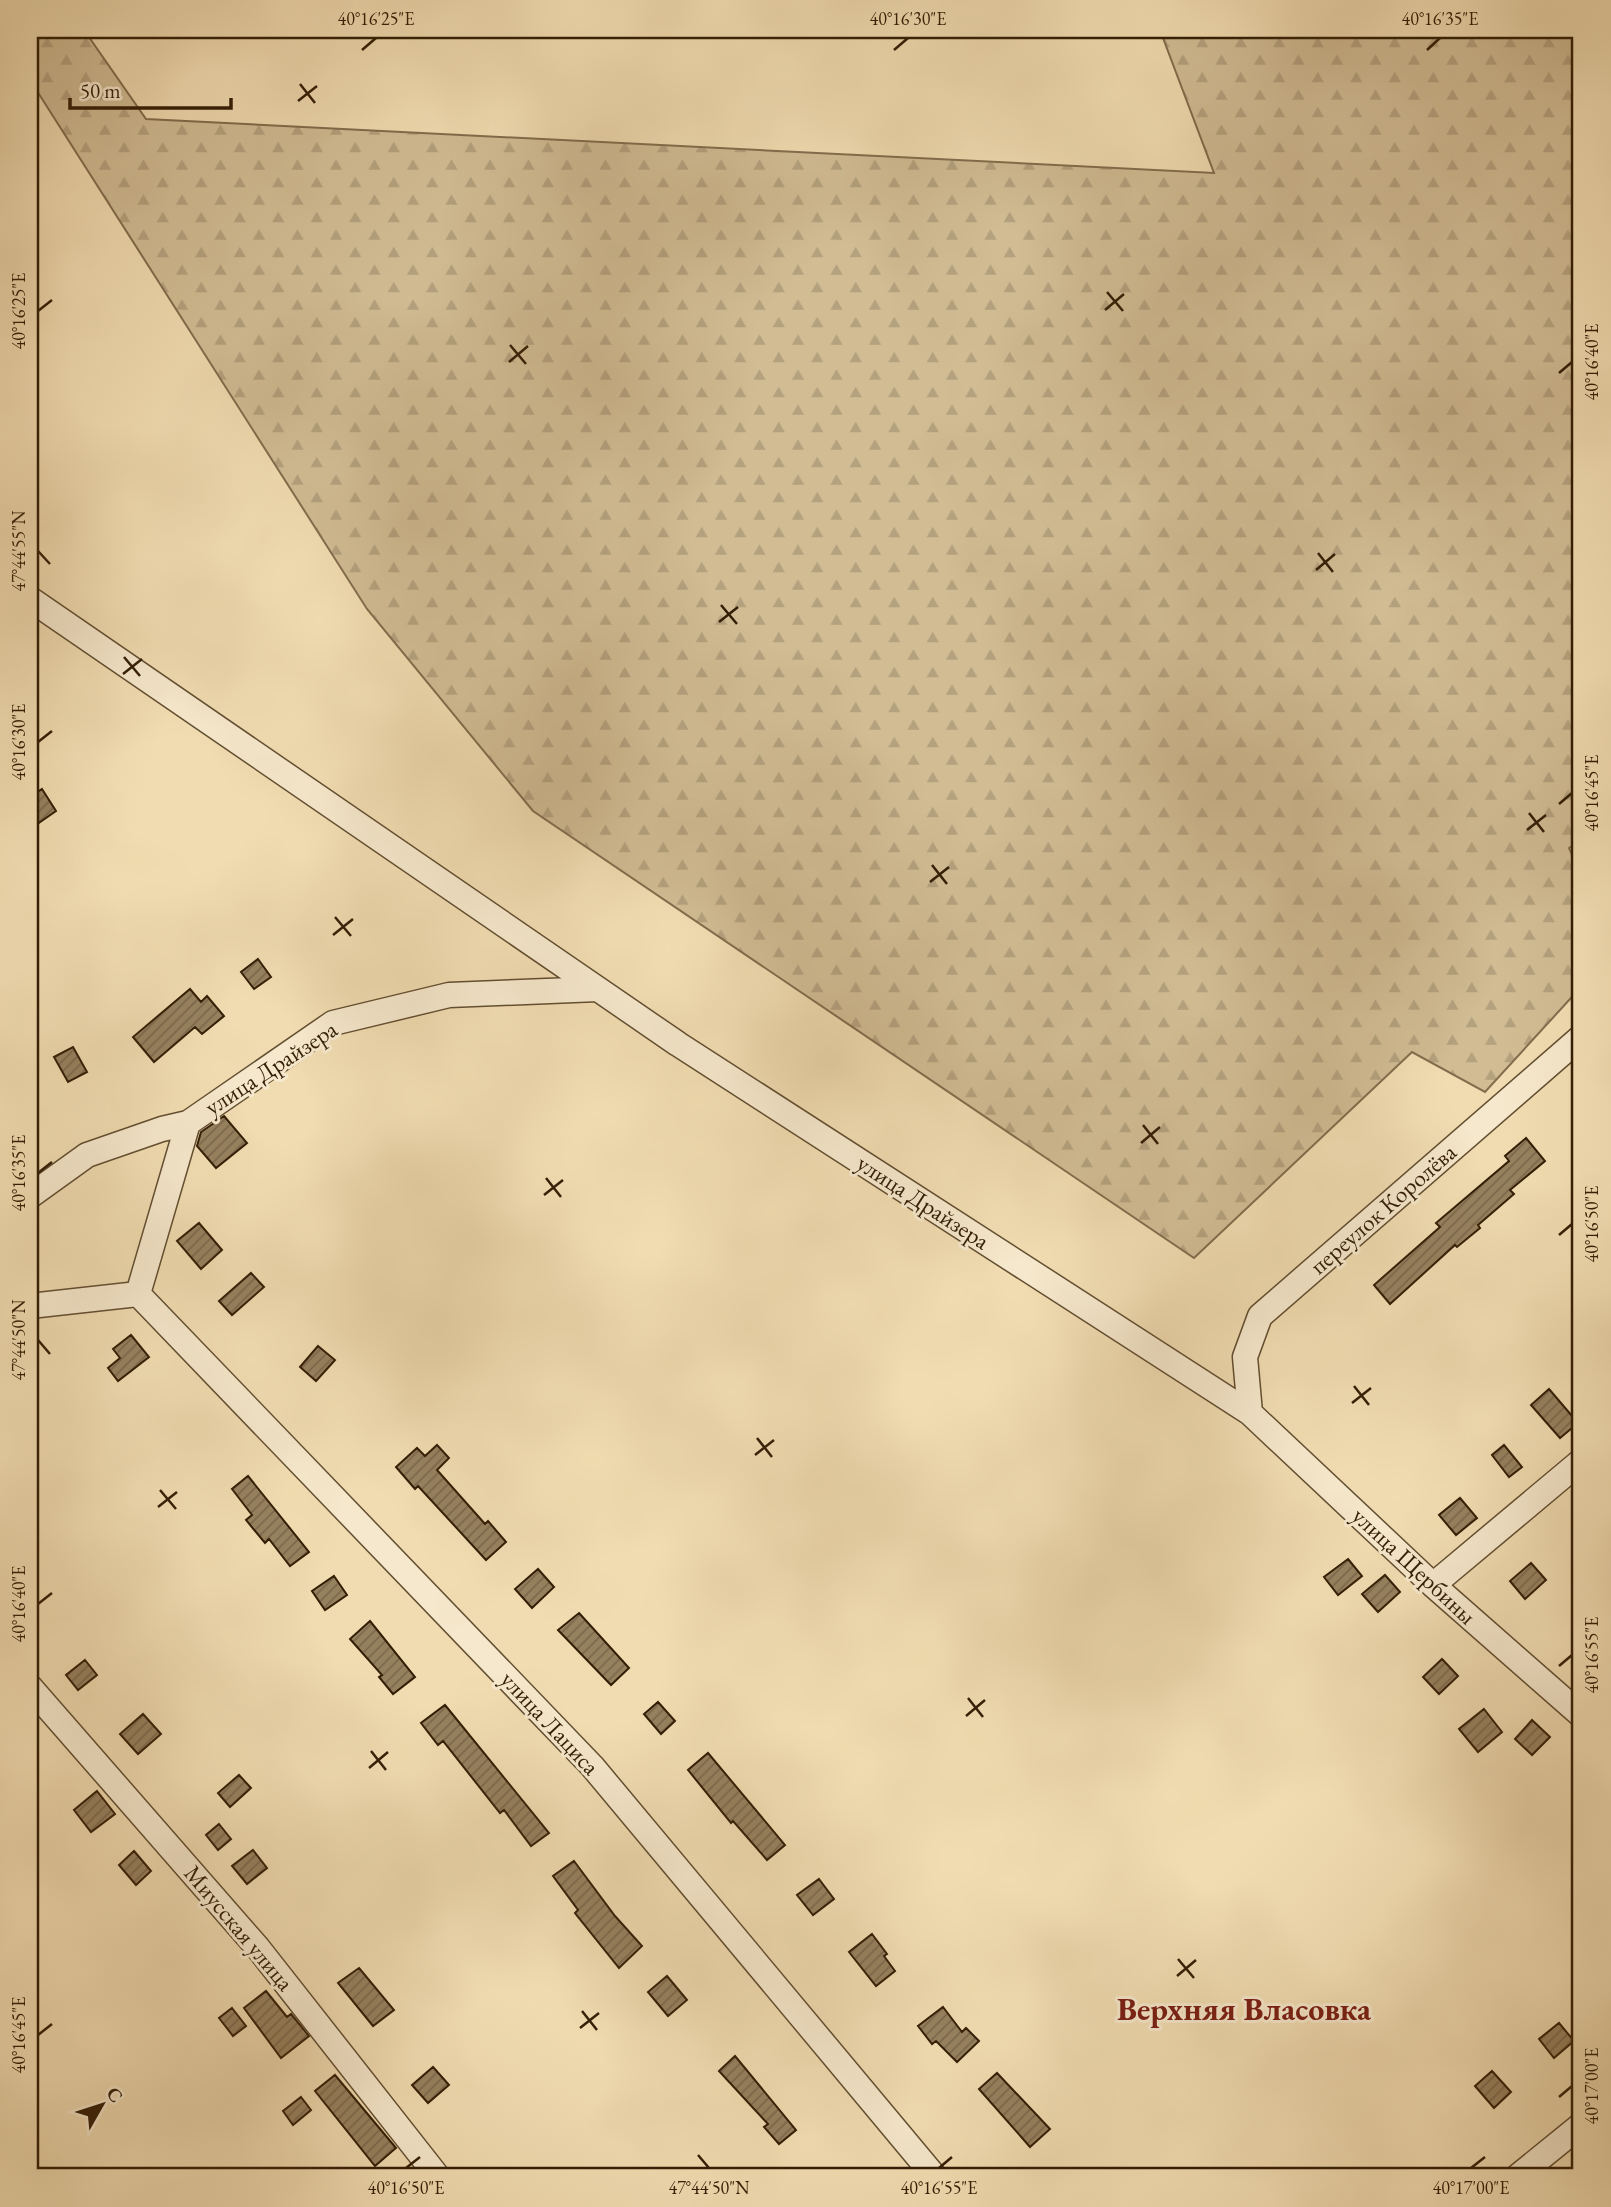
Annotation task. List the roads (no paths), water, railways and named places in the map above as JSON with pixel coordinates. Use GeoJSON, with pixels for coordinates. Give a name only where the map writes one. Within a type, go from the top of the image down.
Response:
{"type":"FeatureCollection","features":[{"type":"Feature","properties":{"kind":"street","name":"улица Драйзера"},"geometry":{"type":"LineString","coordinates":[[30,599],[678,1044],[1250,1413]]}},
{"type":"Feature","properties":{"kind":"street","name":"улица Драйзера"},"geometry":{"type":"LineString","coordinates":[[138,1294],[188,1123],[333,1023],[449,995],[598,989]]}},
{"type":"Feature","properties":{"kind":"street","name":"переулок Королёва"},"geometry":{"type":"LineString","coordinates":[[1250,1413],[1245,1357],[1260,1316],[1581,1037]]}},
{"type":"Feature","properties":{"kind":"street"},"geometry":{"type":"LineString","coordinates":[[30,1196],[87,1156],[162,1129],[188,1123]]}},
{"type":"Feature","properties":{"kind":"street"},"geometry":{"type":"LineString","coordinates":[[30,1306],[138,1294]]}},
{"type":"Feature","properties":{"kind":"street","name":"улица Лациса"},"geometry":{"type":"LineString","coordinates":[[138,1294],[592,1766],[935,2177]]}},
{"type":"Feature","properties":{"kind":"street","name":"улица Щербины"},"geometry":{"type":"LineString","coordinates":[[1250,1413],[1433,1585],[1581,1715]]}},
{"type":"Feature","properties":{"kind":"street"},"geometry":{"type":"LineString","coordinates":[[1433,1585],[1581,1461]]}},
{"type":"Feature","properties":{"kind":"street","name":"Миусская улица"},"geometry":{"type":"LineString","coordinates":[[30,1686],[258,1948],[438,2177]]}},
{"type":"Feature","properties":{"kind":"street"},"geometry":{"type":"LineString","coordinates":[[1517,2177],[1581,2125]]}},
{"type":"Feature","properties":{"kind":"district","name":"Верхняя Власовка"},"geometry":{"type":"Point","coordinates":[1244,2009]}}]}
